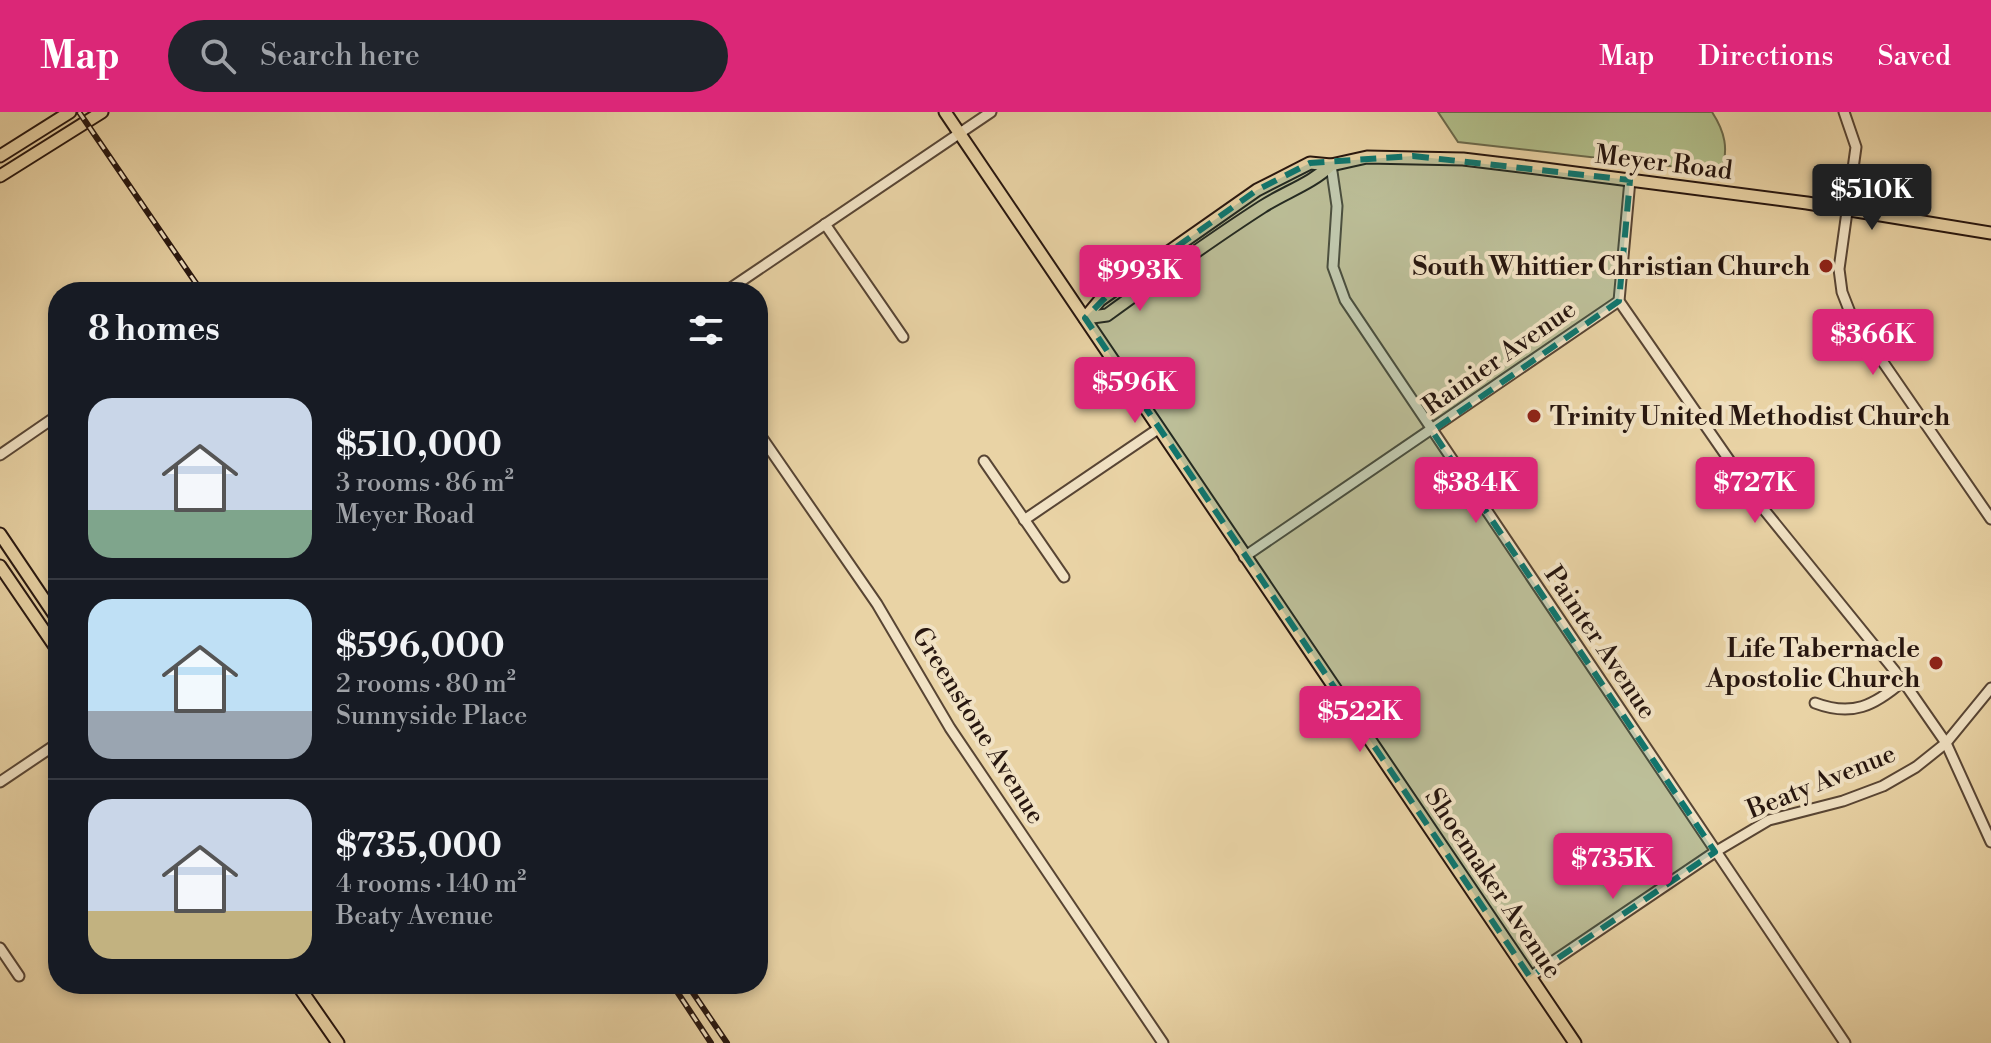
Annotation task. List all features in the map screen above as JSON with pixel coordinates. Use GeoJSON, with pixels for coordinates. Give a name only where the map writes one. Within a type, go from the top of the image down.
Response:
{"type":"FeatureCollection","features":[{"type":"Feature","properties":{"kind":"main road"},"geometry":{"type":"LineString","coordinates":[[0,156],[70,112]]}},
{"type":"Feature","properties":{"kind":"main road"},"geometry":{"type":"LineString","coordinates":[[0,176],[102,112]]}},
{"type":"Feature","properties":{"kind":"main road","name":"Shoemaker Avenue"},"geometry":{"type":"LineString","coordinates":[[945,112],[1575,1043]]}},
{"type":"Feature","properties":{"kind":"main road","name":"Meyer Road"},"geometry":{"type":"LineString","coordinates":[[1085,318],[1100,300],[1257,190],[1310,163],[1331,165],[1367,157],[1463,159],[1849,210],[1991,233]]}},
{"type":"Feature","properties":{"kind":"main road","name":"Meyer Road"},"geometry":{"type":"LineString","coordinates":[[1085,318],[1107,315],[1230,228],[1265,205],[1318,178],[1331,165]]}},
{"type":"Feature","properties":{"kind":"main road"},"geometry":{"type":"LineString","coordinates":[[1222,214],[1230,228]]}},
{"type":"Feature","properties":{"kind":"main road"},"geometry":{"type":"LineString","coordinates":[[0,534],[48,605]]}},
{"type":"Feature","properties":{"kind":"main road"},"geometry":{"type":"LineString","coordinates":[[0,566],[48,636]]}},
{"type":"Feature","properties":{"kind":"main road"},"geometry":{"type":"LineString","coordinates":[[304,994],[338,1043]]}},
{"type":"Feature","properties":{"kind":"street"},"geometry":{"type":"LineString","coordinates":[[740,282],[991,112]]}},
{"type":"Feature","properties":{"kind":"street"},"geometry":{"type":"LineString","coordinates":[[1844,112],[1856,147],[1839,269],[1842,292],[1851,315],[1991,519]]}},
{"type":"Feature","properties":{"kind":"street","name":"Painter Avenue"},"geometry":{"type":"LineString","coordinates":[[1331,165],[1337,206],[1332,254],[1340,289],[1432,431],[1845,1043]]}},
{"type":"Feature","properties":{"kind":"street"},"geometry":{"type":"LineString","coordinates":[[1630,180],[1619,301],[1761,506],[1903,681],[1946,743],[1991,842]]}},
{"type":"Feature","properties":{"kind":"street"},"geometry":{"type":"LineString","coordinates":[[825,224],[903,337]]}},
{"type":"Feature","properties":{"kind":"street","name":"Rainier Avenue"},"geometry":{"type":"LineString","coordinates":[[1244,557],[1619,301]]}},
{"type":"Feature","properties":{"kind":"street"},"geometry":{"type":"LineString","coordinates":[[0,455],[48,422]]}},
{"type":"Feature","properties":{"kind":"street"},"geometry":{"type":"LineString","coordinates":[[1024,520],[1158,429]]}},
{"type":"Feature","properties":{"kind":"street","name":"Greenstone Avenue"},"geometry":{"type":"LineString","coordinates":[[768,446],[877,604],[950,728],[1163,1043]]}},
{"type":"Feature","properties":{"kind":"street"},"geometry":{"type":"LineString","coordinates":[[984,461],[1064,577]]}},
{"type":"Feature","properties":{"kind":"street"},"geometry":{"type":"LineString","coordinates":[[1815,703],[1835,711],[1861,707],[1883,698],[1903,681]]}},
{"type":"Feature","properties":{"kind":"street","name":"Beaty Avenue"},"geometry":{"type":"LineString","coordinates":[[1530,977],[1715,852],[1769,820],[1843,801],[1883,786],[1916,767],[1946,743],[1991,688]]}},
{"type":"Feature","properties":{"kind":"street"},"geometry":{"type":"LineString","coordinates":[[0,782],[48,750]]}},
{"type":"Feature","properties":{"kind":"street"},"geometry":{"type":"LineString","coordinates":[[0,948],[19,976]]}},
{"type":"Feature","properties":{"kind":"highlighted area"},"geometry":{"type":"Polygon","coordinates":[[[1413,156],[1630,180],[1619,301],[1432,431],[1715,852],[1530,977],[1085,318],[1107,296],[1257,190],[1310,163],[1413,156]]]}},
{"type":"Feature","properties":{"kind":"green space"},"geometry":{"type":"Polygon","coordinates":[[[1438,112],[1712,112],[1723,134],[1725,156],[1721,172],[1458,142],[1438,112]]]}},
{"type":"Feature","properties":{"kind":"railway"},"geometry":{"type":"LineString","coordinates":[[79,112],[195,282]]}},
{"type":"Feature","properties":{"kind":"railway"},"geometry":{"type":"LineString","coordinates":[[679,994],[711,1043]]}},
{"type":"Feature","properties":{"kind":"railway"},"geometry":{"type":"LineString","coordinates":[[694,994],[727,1043]]}},
{"type":"Feature","properties":{"kind":"place","name":"South Whittier Christian Church"},"geometry":{"type":"Point","coordinates":[1826,266]}},
{"type":"Feature","properties":{"kind":"place","name":"Trinity United Methodist Church"},"geometry":{"type":"Point","coordinates":[1534,416]}},
{"type":"Feature","properties":{"kind":"place","name":"Life Tabernacle Apostolic Church"},"geometry":{"type":"Point","coordinates":[1936,663]}}]}
